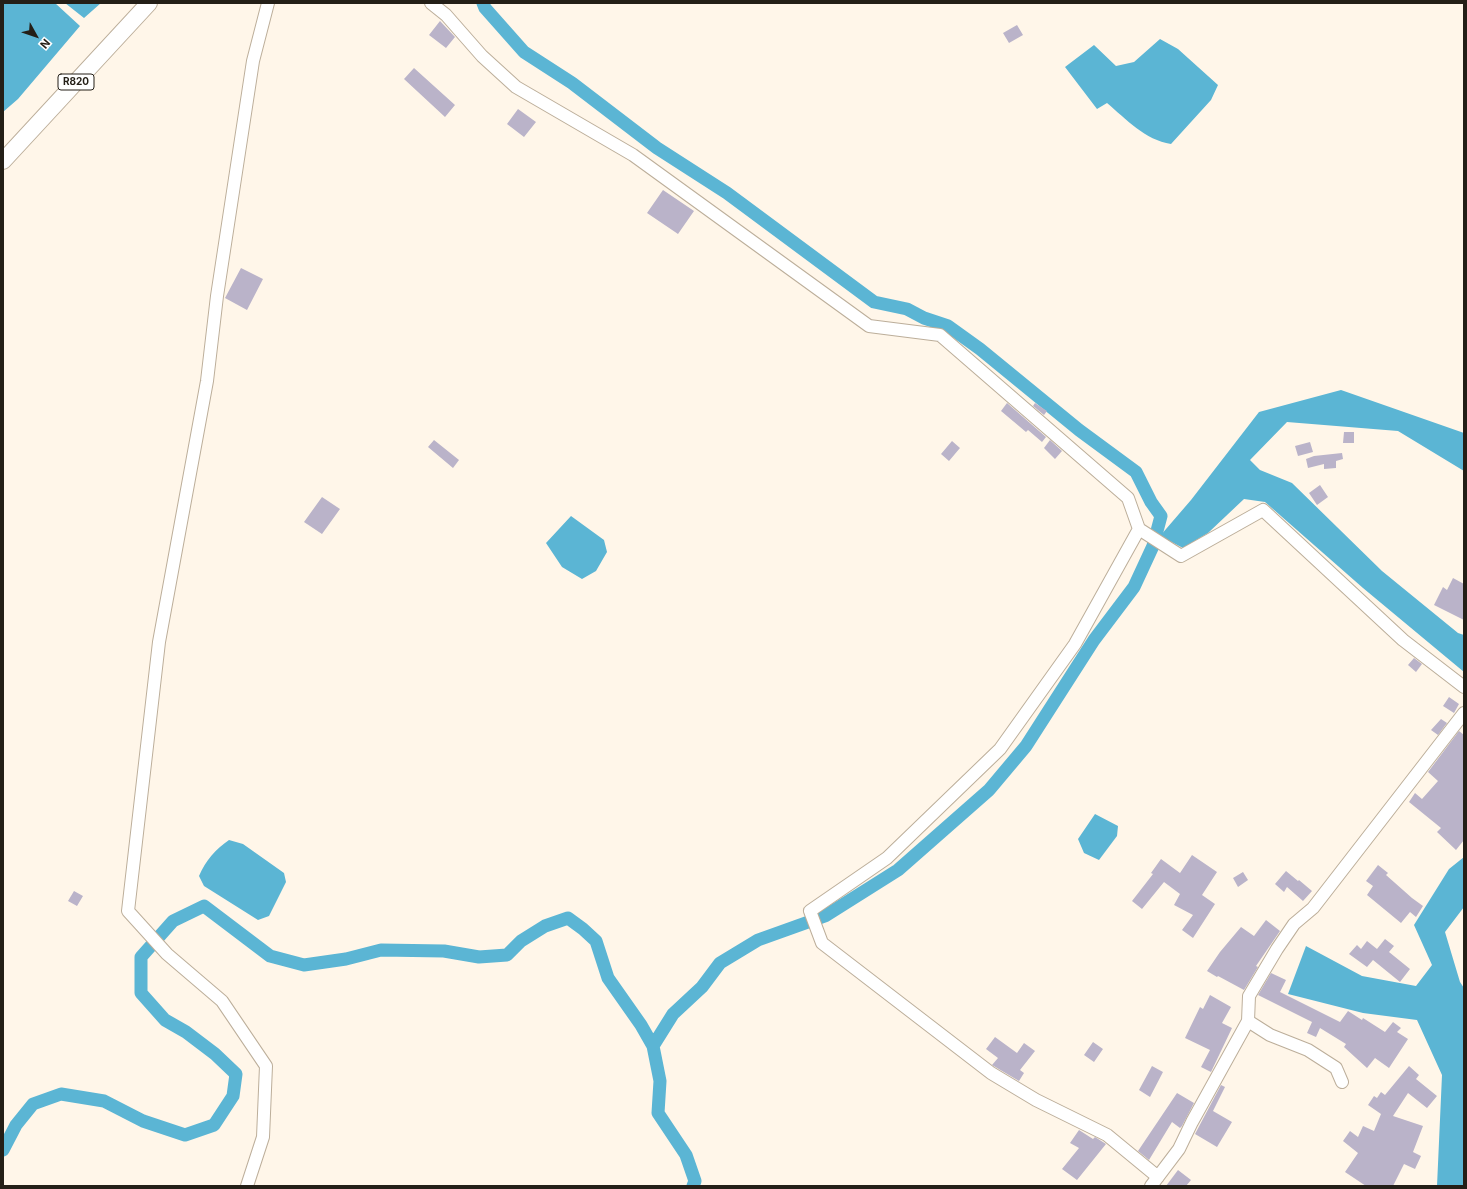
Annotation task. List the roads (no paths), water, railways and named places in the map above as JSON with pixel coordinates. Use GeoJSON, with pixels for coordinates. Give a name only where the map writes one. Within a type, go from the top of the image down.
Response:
{"type":"FeatureCollection","features":[{"type":"Feature","properties":{"kind":"main road","name":"R820"},"geometry":{"type":"LineString","coordinates":[[3,161],[149,3]]}},
{"type":"Feature","properties":{"kind":"street"},"geometry":{"type":"LineString","coordinates":[[247,1186],[263,1137],[266,1066],[222,1001],[167,954],[128,911],[159,642],[207,381],[217,296],[253,61],[268,3]]}},
{"type":"Feature","properties":{"kind":"street"},"geometry":{"type":"LineString","coordinates":[[431,3],[446,15],[482,56],[516,88],[633,155],[869,326],[940,334],[1128,498],[1139,529],[1181,556],[1263,510],[1403,640],[1464,687]]}},
{"type":"Feature","properties":{"kind":"street"},"geometry":{"type":"LineString","coordinates":[[1139,529],[1075,644],[1000,749],[887,858],[810,911],[822,943],[991,1073],[1036,1100],[1107,1135],[1155,1181],[1179,1149],[1192,1122],[1248,1021],[1249,996],[1281,943],[1294,924],[1313,908],[1464,713]]}},
{"type":"Feature","properties":{"kind":"street"},"geometry":{"type":"LineString","coordinates":[[1248,1021],[1270,1035],[1308,1050],[1336,1068],[1342,1082]]}},
{"type":"Feature","properties":{"kind":"water"},"geometry":{"type":"Polygon","coordinates":[[[3,3],[55,3],[80,26],[18,99],[3,112],[3,3]]]}},
{"type":"Feature","properties":{"kind":"water"},"geometry":{"type":"Polygon","coordinates":[[[65,3],[101,3],[84,18],[65,3]]]}},
{"type":"Feature","properties":{"kind":"water"},"geometry":{"type":"Polygon","coordinates":[[[1160,39],[1178,49],[1218,85],[1211,100],[1171,144],[1153,138],[1136,128],[1107,103],[1097,109],[1065,67],[1094,45],[1116,66],[1134,62],[1160,39]]]}},
{"type":"Feature","properties":{"kind":"water"},"geometry":{"type":"Polygon","coordinates":[[[1341,390],[1464,433],[1464,471],[1398,431],[1287,422],[1250,460],[1260,470],[1292,483],[1382,571],[1458,633],[1464,635],[1464,672],[1363,588],[1265,502],[1244,499],[1208,533],[1183,548],[1160,536],[1191,500],[1259,412],[1341,390]]]}},
{"type":"Feature","properties":{"kind":"water"},"geometry":{"type":"Polygon","coordinates":[[[571,516],[604,540],[607,552],[596,571],[582,579],[562,567],[546,543],[571,516]]]}},
{"type":"Feature","properties":{"kind":"water"},"geometry":{"type":"Polygon","coordinates":[[[1095,814],[1118,826],[1117,836],[1099,860],[1084,853],[1078,839],[1095,814]]]}},
{"type":"Feature","properties":{"kind":"water"},"geometry":{"type":"Polygon","coordinates":[[[229,840],[243,844],[284,873],[286,882],[269,916],[258,920],[204,886],[199,876],[202,870],[211,856],[229,840]]]}},
{"type":"Feature","properties":{"kind":"water"},"geometry":{"type":"Polygon","coordinates":[[[1464,857],[1464,907],[1445,932],[1460,982],[1464,988],[1464,1186],[1437,1186],[1442,1075],[1417,1020],[1363,1013],[1288,994],[1306,946],[1362,976],[1416,986],[1432,965],[1414,925],[1449,869],[1464,857]]]}},
{"type":"Feature","properties":{"kind":"waterway"},"geometry":{"type":"LineString","coordinates":[[483,3],[485,8],[524,52],[572,83],[657,148],[727,193],[874,302],[907,309],[924,318],[948,326],[980,349],[1079,430],[1136,472],[1151,502],[1161,516],[1153,546],[1134,587],[1094,640],[1026,746],[989,790],[898,870],[825,916],[758,940],[720,963],[702,987],[673,1014],[653,1046]]}},
{"type":"Feature","properties":{"kind":"waterway"},"geometry":{"type":"LineString","coordinates":[[3,1150],[16,1125],[33,1104],[61,1094],[104,1101],[143,1121],[185,1135],[214,1125],[233,1096],[236,1074],[215,1054],[186,1032],[165,1020],[141,993],[141,957],[173,921],[204,906],[270,956],[304,965],[346,959],[381,950],[444,951],[479,957],[507,955],[521,941],[545,926],[568,918],[596,941],[608,978],[641,1025],[653,1046],[660,1081],[658,1113],[686,1155],[695,1181],[693,1186]]}}]}
